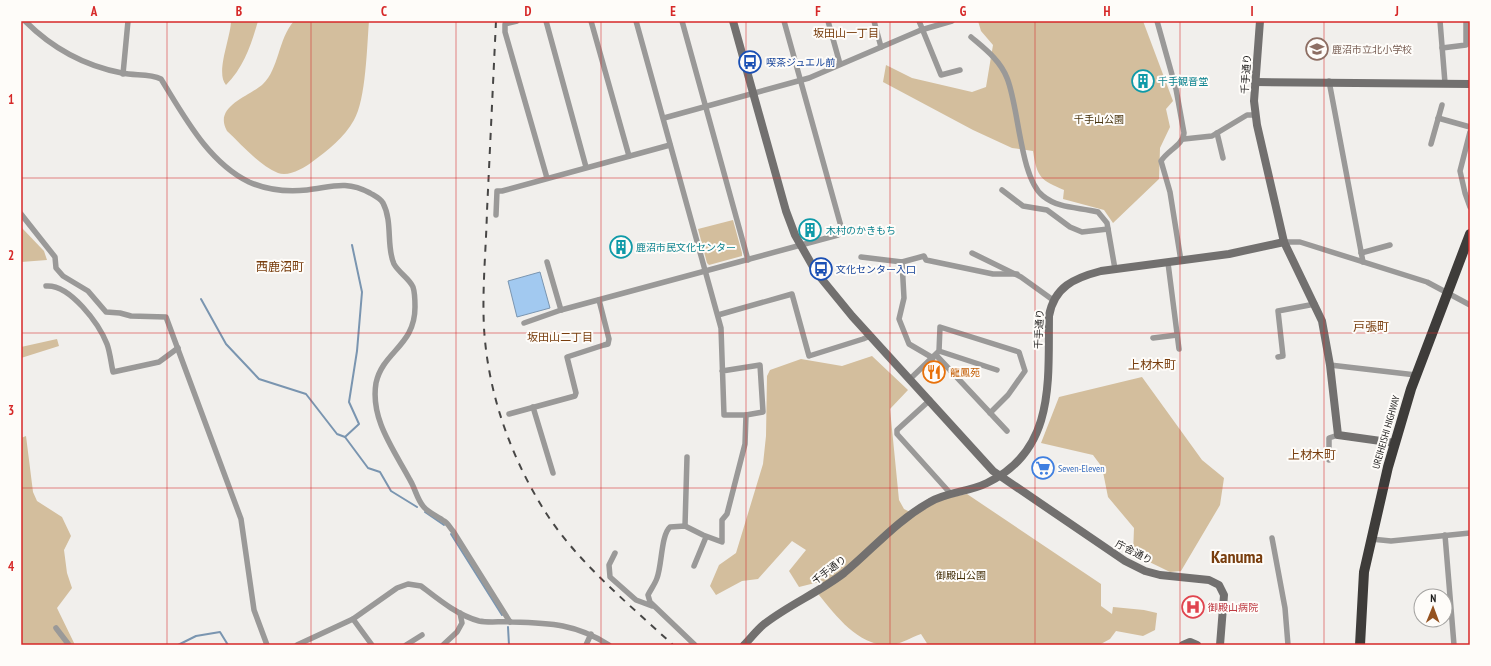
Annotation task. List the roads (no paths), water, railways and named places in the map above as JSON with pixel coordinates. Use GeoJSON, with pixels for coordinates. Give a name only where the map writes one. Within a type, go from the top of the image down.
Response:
{"type":"FeatureCollection","features":[{"type":"Feature","properties":{"kind":"highway","name":"UREIHEISHI HIGHWAY"},"geometry":{"type":"LineString","coordinates":[[1360,645],[1364,577],[1371,539],[1395,443],[1416,375],[1468,244],[1470,234]]}},
{"type":"Feature","properties":{"kind":"street"},"geometry":{"type":"LineString","coordinates":[[25,21],[38,34],[54,46],[80,60],[105,70],[124,74],[155,76],[161,79],[199,138],[225,166],[248,181],[268,189],[283,190],[307,190],[332,185],[346,185],[366,191],[379,198],[386,210],[394,264],[412,286],[415,294],[415,313],[406,339],[387,359],[380,372],[376,384],[376,409],[388,442],[411,481],[423,506],[445,521],[453,531],[510,622]]}},
{"type":"Feature","properties":{"kind":"street"},"geometry":{"type":"LineString","coordinates":[[124,74],[128,21]]}},
{"type":"Feature","properties":{"kind":"street"},"geometry":{"type":"LineString","coordinates":[[517,21],[505,24],[505,32],[547,178]]}},
{"type":"Feature","properties":{"kind":"street"},"geometry":{"type":"LineString","coordinates":[[546,21],[586,167]]}},
{"type":"Feature","properties":{"kind":"street"},"geometry":{"type":"LineString","coordinates":[[591,21],[629,156]]}},
{"type":"Feature","properties":{"kind":"street"},"geometry":{"type":"LineString","coordinates":[[636,21],[718,314],[721,328],[722,371],[724,415],[746,415],[763,412],[760,365],[722,371]]}},
{"type":"Feature","properties":{"kind":"street"},"geometry":{"type":"LineString","coordinates":[[682,21],[748,260]]}},
{"type":"Feature","properties":{"kind":"street","name":"庁舎通り"},"geometry":{"type":"LineString","coordinates":[[733,21],[786,210],[810,263],[835,297],[1000,477],[1125,561],[1160,575],[1209,580],[1219,585],[1224,595],[1220,645]]}},
{"type":"Feature","properties":{"kind":"street"},"geometry":{"type":"LineString","coordinates":[[524,323],[561,310],[838,235],[842,230],[784,21]]}},
{"type":"Feature","properties":{"kind":"street"},"geometry":{"type":"LineString","coordinates":[[828,21],[840,64]]}},
{"type":"Feature","properties":{"kind":"street"},"geometry":{"type":"LineString","coordinates":[[874,21],[881,47]]}},
{"type":"Feature","properties":{"kind":"street"},"geometry":{"type":"LineString","coordinates":[[919,21],[921,30],[941,75],[960,70]]}},
{"type":"Feature","properties":{"kind":"street"},"geometry":{"type":"LineString","coordinates":[[664,118],[706,108],[800,81],[921,30],[952,21]]}},
{"type":"Feature","properties":{"kind":"street"},"geometry":{"type":"LineString","coordinates":[[1157,21],[1176,89],[1184,139]]}},
{"type":"Feature","properties":{"kind":"street","name":"千手通り"},"geometry":{"type":"LineString","coordinates":[[744,645],[762,626],[783,610],[822,589],[844,572],[902,520],[931,501],[985,484],[1000,477],[1019,460],[1042,421],[1047,398],[1049,316],[1053,300],[1064,286],[1078,279],[1101,271],[1229,254],[1284,242],[1255,115],[1255,82],[1260,21]]}},
{"type":"Feature","properties":{"kind":"street"},"geometry":{"type":"LineString","coordinates":[[1440,21],[1445,83]]}},
{"type":"Feature","properties":{"kind":"street"},"geometry":{"type":"LineString","coordinates":[[1442,48],[1466,45],[1466,21]]}},
{"type":"Feature","properties":{"kind":"street"},"geometry":{"type":"LineString","coordinates":[[971,37],[995,58],[1007,76],[1014,97],[1023,146],[1032,180],[1036,188],[1042,196],[1062,206],[1098,212],[1107,222],[1115,269]]}},
{"type":"Feature","properties":{"kind":"street"},"geometry":{"type":"LineString","coordinates":[[1255,82],[1470,84]]}},
{"type":"Feature","properties":{"kind":"street"},"geometry":{"type":"LineString","coordinates":[[1329,82],[1363,262]]}},
{"type":"Feature","properties":{"kind":"street"},"geometry":{"type":"LineString","coordinates":[[1431,144],[1442,104]]}},
{"type":"Feature","properties":{"kind":"street"},"geometry":{"type":"LineString","coordinates":[[1181,261],[1170,192],[1161,161],[1166,153],[1184,139],[1201,138],[1218,133],[1247,115],[1255,115]]}},
{"type":"Feature","properties":{"kind":"street"},"geometry":{"type":"LineString","coordinates":[[1438,118],[1470,126]]}},
{"type":"Feature","properties":{"kind":"street"},"geometry":{"type":"LineString","coordinates":[[1218,133],[1223,158]]}},
{"type":"Feature","properties":{"kind":"street"},"geometry":{"type":"LineString","coordinates":[[1470,134],[1460,170],[1470,207]]}},
{"type":"Feature","properties":{"kind":"street"},"geometry":{"type":"LineString","coordinates":[[496,215],[497,191],[502,191],[670,145]]}},
{"type":"Feature","properties":{"kind":"street"},"geometry":{"type":"LineString","coordinates":[[1002,190],[1023,206],[1047,210],[1070,227],[1082,232],[1108,229]]}},
{"type":"Feature","properties":{"kind":"street"},"geometry":{"type":"LineString","coordinates":[[21,214],[55,257],[56,268],[63,276],[88,291],[106,312],[120,313],[131,316],[166,318],[241,519],[254,610],[267,645]]}},
{"type":"Feature","properties":{"kind":"street"},"geometry":{"type":"LineString","coordinates":[[1338,435],[1330,365],[1322,321],[1284,242],[1300,242],[1427,282],[1470,305]]}},
{"type":"Feature","properties":{"kind":"street"},"geometry":{"type":"LineString","coordinates":[[1361,253],[1390,245]]}},
{"type":"Feature","properties":{"kind":"street"},"geometry":{"type":"LineString","coordinates":[[972,253],[1017,274],[1053,300]]}},
{"type":"Feature","properties":{"kind":"street"},"geometry":{"type":"LineString","coordinates":[[860,257],[902,262],[924,256],[926,260],[993,274],[1017,274]]}},
{"type":"Feature","properties":{"kind":"street"},"geometry":{"type":"LineString","coordinates":[[548,262],[561,310]]}},
{"type":"Feature","properties":{"kind":"street"},"geometry":{"type":"LineString","coordinates":[[902,262],[904,298],[899,319],[909,344],[936,355],[997,370]]}},
{"type":"Feature","properties":{"kind":"street"},"geometry":{"type":"LineString","coordinates":[[1168,263],[1179,349]]}},
{"type":"Feature","properties":{"kind":"street"},"geometry":{"type":"LineString","coordinates":[[46,286],[63,290],[75,299],[96,324],[107,345],[113,372],[159,362],[178,348]]}},
{"type":"Feature","properties":{"kind":"street"},"geometry":{"type":"LineString","coordinates":[[718,314],[792,294],[809,356],[870,336]]}},
{"type":"Feature","properties":{"kind":"street"},"geometry":{"type":"LineString","coordinates":[[509,414],[575,396],[576,393],[567,357],[608,344],[609,334],[599,300]]}},
{"type":"Feature","properties":{"kind":"street"},"geometry":{"type":"LineString","coordinates":[[1278,357],[1283,356],[1278,311],[1315,304]]}},
{"type":"Feature","properties":{"kind":"street"},"geometry":{"type":"LineString","coordinates":[[910,378],[936,355],[940,327],[1019,352],[1025,371],[1008,396],[990,413]]}},
{"type":"Feature","properties":{"kind":"street"},"geometry":{"type":"LineString","coordinates":[[1153,338],[1177,335]]}},
{"type":"Feature","properties":{"kind":"street"},"geometry":{"type":"LineString","coordinates":[[936,355],[1007,431]]}},
{"type":"Feature","properties":{"kind":"street"},"geometry":{"type":"LineString","coordinates":[[1330,365],[1416,375]]}},
{"type":"Feature","properties":{"kind":"street"},"geometry":{"type":"LineString","coordinates":[[930,400],[897,430],[897,434],[951,494]]}},
{"type":"Feature","properties":{"kind":"street"},"geometry":{"type":"LineString","coordinates":[[533,407],[553,473]]}},
{"type":"Feature","properties":{"kind":"street"},"geometry":{"type":"LineString","coordinates":[[695,645],[655,608],[650,602],[648,594],[657,578],[662,560],[665,534],[670,527],[685,526],[722,542],[722,520],[728,514],[745,444],[746,415]]}},
{"type":"Feature","properties":{"kind":"street"},"geometry":{"type":"LineString","coordinates":[[1329,460],[1329,438],[1338,435],[1395,443]]}},
{"type":"Feature","properties":{"kind":"street"},"geometry":{"type":"LineString","coordinates":[[685,526],[687,457]]}},
{"type":"Feature","properties":{"kind":"street"},"geometry":{"type":"LineString","coordinates":[[1371,539],[1391,541],[1470,533]]}},
{"type":"Feature","properties":{"kind":"street"},"geometry":{"type":"LineString","coordinates":[[1445,535],[1454,645]]}},
{"type":"Feature","properties":{"kind":"street"},"geometry":{"type":"LineString","coordinates":[[694,566],[706,536]]}},
{"type":"Feature","properties":{"kind":"street"},"geometry":{"type":"LineString","coordinates":[[1272,538],[1285,608],[1288,645]]}},
{"type":"Feature","properties":{"kind":"street"},"geometry":{"type":"LineString","coordinates":[[615,553],[609,565],[610,577],[636,600],[655,608]]}},
{"type":"Feature","properties":{"kind":"street"},"geometry":{"type":"LineString","coordinates":[[297,645],[353,619],[397,588],[408,584],[420,586],[460,613],[479,621],[553,623],[576,628],[591,634],[609,645]]}},
{"type":"Feature","properties":{"kind":"street"},"geometry":{"type":"LineString","coordinates":[[443,645],[457,632],[462,623],[460,613]]}},
{"type":"Feature","properties":{"kind":"street"},"geometry":{"type":"LineString","coordinates":[[353,619],[372,645]]}},
{"type":"Feature","properties":{"kind":"street"},"geometry":{"type":"LineString","coordinates":[[56,628],[69,645]]}},
{"type":"Feature","properties":{"kind":"street"},"geometry":{"type":"LineString","coordinates":[[586,645],[591,634]]}},
{"type":"Feature","properties":{"kind":"street"},"geometry":{"type":"LineString","coordinates":[[406,645],[422,635]]}},
{"type":"Feature","properties":{"kind":"street"},"geometry":{"type":"LineString","coordinates":[[1183,645],[1190,642],[1197,645]]}},
{"type":"Feature","properties":{"kind":"water"},"geometry":{"type":"Polygon","coordinates":[[[540,272],[550,308],[517,317],[508,281],[540,272]]]}},
{"type":"Feature","properties":{"kind":"waterway"},"geometry":{"type":"LineString","coordinates":[[345,437],[359,424],[349,402],[357,351],[362,292],[352,245]]}},
{"type":"Feature","properties":{"kind":"waterway"},"geometry":{"type":"LineString","coordinates":[[201,299],[226,344],[259,379],[306,394],[337,434],[345,437],[368,468],[380,472],[391,491],[417,507]]}},
{"type":"Feature","properties":{"kind":"waterway"},"geometry":{"type":"LineString","coordinates":[[425,512],[444,525]]}},
{"type":"Feature","properties":{"kind":"waterway"},"geometry":{"type":"LineString","coordinates":[[451,534],[502,615]]}},
{"type":"Feature","properties":{"kind":"waterway"},"geometry":{"type":"LineString","coordinates":[[508,627],[509,645]]}},
{"type":"Feature","properties":{"kind":"waterway"},"geometry":{"type":"LineString","coordinates":[[178,645],[196,636],[220,632],[228,645]]}},
{"type":"Feature","properties":{"kind":"railway"},"geometry":{"type":"LineString","coordinates":[[496,21],[483,299],[486,353],[496,401],[503,425],[522,470],[533,492],[559,532],[605,583],[673,645]]}},
{"type":"Feature","properties":{"kind":"place","name":"鹿沼市立北小学校"},"geometry":{"type":"Point","coordinates":[1317,49]}},
{"type":"Feature","properties":{"kind":"place","name":"喫茶ジュエル前"},"geometry":{"type":"Point","coordinates":[750,62]}},
{"type":"Feature","properties":{"kind":"place","name":"千手観音堂"},"geometry":{"type":"Point","coordinates":[1143,81]}},
{"type":"Feature","properties":{"kind":"place","name":"木村のかきもち"},"geometry":{"type":"Point","coordinates":[810,230]}},
{"type":"Feature","properties":{"kind":"place","name":"鹿沼市民文化センター"},"geometry":{"type":"Point","coordinates":[621,247]}},
{"type":"Feature","properties":{"kind":"place","name":"文化センター入口"},"geometry":{"type":"Point","coordinates":[821,269]}},
{"type":"Feature","properties":{"kind":"place","name":"龍鳳苑"},"geometry":{"type":"Point","coordinates":[934,372]}},
{"type":"Feature","properties":{"kind":"place","name":"Seven-Eleven"},"geometry":{"type":"Point","coordinates":[1043,468]}},
{"type":"Feature","properties":{"kind":"place","name":"御殿山病院"},"geometry":{"type":"Point","coordinates":[1193,607]}},
{"type":"Feature","properties":{"kind":"district","name":"坂田山一丁目"},"geometry":{"type":"Point","coordinates":[846,33]}},
{"type":"Feature","properties":{"kind":"district","name":"西鹿沼町"},"geometry":{"type":"Point","coordinates":[280,266]}},
{"type":"Feature","properties":{"kind":"district","name":"戸張町"},"geometry":{"type":"Point","coordinates":[1371,326]}},
{"type":"Feature","properties":{"kind":"district","name":"坂田山二丁目"},"geometry":{"type":"Point","coordinates":[560,337]}},
{"type":"Feature","properties":{"kind":"district","name":"上材木町"},"geometry":{"type":"Point","coordinates":[1152,364]}},
{"type":"Feature","properties":{"kind":"district","name":"上材木町"},"geometry":{"type":"Point","coordinates":[1312,454]}},
{"type":"Feature","properties":{"kind":"district","name":"Kanuma"},"geometry":{"type":"Point","coordinates":[1237,556]}},
{"type":"Feature","properties":{"kind":"park label","name":"千手山公園"},"geometry":{"type":"Point","coordinates":[1099,119]}},
{"type":"Feature","properties":{"kind":"park label","name":"御殿山公園"},"geometry":{"type":"Point","coordinates":[961,575]}}]}
